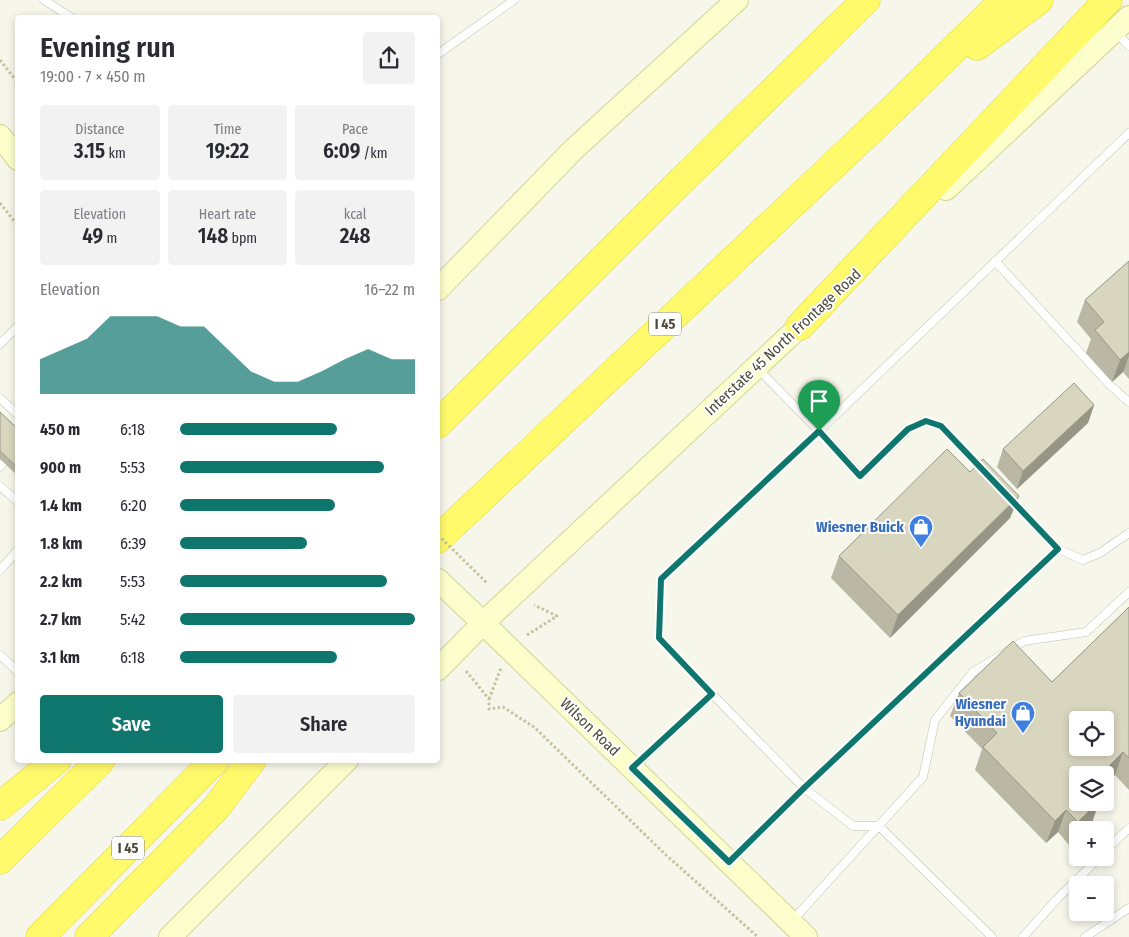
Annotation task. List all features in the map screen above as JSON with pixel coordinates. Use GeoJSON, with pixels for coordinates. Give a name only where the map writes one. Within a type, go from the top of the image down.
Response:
{"type":"FeatureCollection","features":[{"type":"Feature","properties":{"kind":"highway"},"geometry":{"type":"LineString","coordinates":[[440,422],[673,189],[866,0]]}},
{"type":"Feature","properties":{"kind":"highway","name":"I 45"},"geometry":{"type":"LineString","coordinates":[[440,537],[892,110],[1004,0]]}},
{"type":"Feature","properties":{"kind":"highway"},"geometry":{"type":"LineString","coordinates":[[892,110],[1039,0]]}},
{"type":"Feature","properties":{"kind":"highway"},"geometry":{"type":"LineString","coordinates":[[800,326],[1108,0]]}},
{"type":"Feature","properties":{"kind":"highway"},"geometry":{"type":"LineString","coordinates":[[0,806],[53,763]]}},
{"type":"Feature","properties":{"kind":"highway"},"geometry":{"type":"LineString","coordinates":[[0,860],[98,763]]}},
{"type":"Feature","properties":{"kind":"highway","name":"I 45"},"geometry":{"type":"LineString","coordinates":[[40,937],[212,763]]}},
{"type":"Feature","properties":{"kind":"highway"},"geometry":{"type":"LineString","coordinates":[[89,937],[216,808],[250,763]]}},
{"type":"Feature","properties":{"kind":"main road"},"geometry":{"type":"LineString","coordinates":[[440,287],[573,150],[737,0]]}},
{"type":"Feature","properties":{"kind":"main road","name":"Interstate 45 North Frontage Road"},"geometry":{"type":"LineString","coordinates":[[445,661],[483,623],[800,326],[1124,31]]}},
{"type":"Feature","properties":{"kind":"main road"},"geometry":{"type":"LineString","coordinates":[[0,136],[15,154]]}},
{"type":"Feature","properties":{"kind":"main road","name":"Wilson Road"},"geometry":{"type":"LineString","coordinates":[[440,582],[799,930]]}},
{"type":"Feature","properties":{"kind":"main road"},"geometry":{"type":"LineString","coordinates":[[0,720],[15,706]]}},
{"type":"Feature","properties":{"kind":"main road"},"geometry":{"type":"LineString","coordinates":[[170,937],[344,763]]}},
{"type":"Feature","properties":{"kind":"lane"},"geometry":{"type":"LineString","coordinates":[[44,0],[67,15]]}},
{"type":"Feature","properties":{"kind":"lane"},"geometry":{"type":"LineString","coordinates":[[440,53],[514,0]]}},
{"type":"Feature","properties":{"kind":"lane"},"geometry":{"type":"LineString","coordinates":[[992,937],[879,826],[853,826],[804,788],[659,638],[661,579],[819,431],[1129,133]]}},
{"type":"Feature","properties":{"kind":"lane"},"geometry":{"type":"LineString","coordinates":[[995,261],[1110,385],[1129,402]]}},
{"type":"Feature","properties":{"kind":"lane"},"geometry":{"type":"LineString","coordinates":[[0,344],[15,329]]}},
{"type":"Feature","properties":{"kind":"lane"},"geometry":{"type":"LineString","coordinates":[[756,367],[860,476],[908,429],[926,421],[941,426],[989,477]]}},
{"type":"Feature","properties":{"kind":"lane"},"geometry":{"type":"LineString","coordinates":[[0,398],[15,417]]}},
{"type":"Feature","properties":{"kind":"lane"},"geometry":{"type":"LineString","coordinates":[[0,486],[15,499]]}},
{"type":"Feature","properties":{"kind":"lane"},"geometry":{"type":"LineString","coordinates":[[1003,492],[1058,549],[1083,560],[1100,553],[1129,533]]}},
{"type":"Feature","properties":{"kind":"lane"},"geometry":{"type":"LineString","coordinates":[[729,862],[804,788],[1058,549]]}},
{"type":"Feature","properties":{"kind":"lane"},"geometry":{"type":"LineString","coordinates":[[0,570],[15,553]]}},
{"type":"Feature","properties":{"kind":"lane"},"geometry":{"type":"LineString","coordinates":[[799,930],[879,826],[923,777],[935,720],[973,672],[1024,641],[1086,632],[1129,592]]}},
{"type":"Feature","properties":{"kind":"lane"},"geometry":{"type":"LineString","coordinates":[[0,655],[15,669]]}},
{"type":"Feature","properties":{"kind":"lane"},"geometry":{"type":"LineString","coordinates":[[632,768],[712,694]]}},
{"type":"Feature","properties":{"kind":"lane"},"geometry":{"type":"LineString","coordinates":[[1114,842],[1129,828]]}},
{"type":"Feature","properties":{"kind":"lane"},"geometry":{"type":"LineString","coordinates":[[1023,937],[1057,899],[1091,866]]}},
{"type":"Feature","properties":{"kind":"lane"},"geometry":{"type":"LineString","coordinates":[[1085,937],[1129,908]]}},
{"type":"Feature","properties":{"kind":"path"},"geometry":{"type":"LineString","coordinates":[[0,60],[15,80]]}},
{"type":"Feature","properties":{"kind":"path"},"geometry":{"type":"LineString","coordinates":[[0,203],[15,222]]}},
{"type":"Feature","properties":{"kind":"path"},"geometry":{"type":"LineString","coordinates":[[440,537],[488,584]]}},
{"type":"Feature","properties":{"kind":"path"},"geometry":{"type":"LineString","coordinates":[[445,661],[489,700],[489,709],[503,707],[534,726],[666,855],[758,937]]}},
{"type":"Feature","properties":{"kind":"building"},"geometry":{"type":"Polygon","coordinates":[[[1129,261],[1129,352],[1120,360],[1095,330],[1104,322],[1085,300],[1129,261]]]}},
{"type":"Feature","properties":{"kind":"building"},"geometry":{"type":"Polygon","coordinates":[[[1074,383],[1094,405],[1023,471],[1003,449],[1074,383]]]}},
{"type":"Feature","properties":{"kind":"building"},"geometry":{"type":"Polygon","coordinates":[[[0,412],[15,426],[15,465],[0,451],[0,412]]]}},
{"type":"Feature","properties":{"kind":"building","name":"Wiesner Buick"},"geometry":{"type":"Polygon","coordinates":[[[947,449],[970,472],[983,459],[1019,496],[898,615],[839,556],[947,449]]]}},
{"type":"Feature","properties":{"kind":"building","name":"Wiesner Hyundai"},"geometry":{"type":"Polygon","coordinates":[[[1129,607],[1129,758],[1123,752],[1109,766],[1069,766],[1069,811],[1089,811],[1079,821],[1066,810],[1055,821],[983,747],[997,733],[959,693],[1013,641],[1052,682],[1129,607]]]}},
{"type":"Feature","properties":{"kind":"place","name":"Wiesner Buick"},"geometry":{"type":"Point","coordinates":[921,548]}},
{"type":"Feature","properties":{"kind":"place","name":"Wiesner Hyundai"},"geometry":{"type":"Point","coordinates":[1023,734]}},
{"type":"Feature","properties":{"kind":"route"},"geometry":{"type":"LineString","coordinates":[[926,421],[941,426],[1058,549],[804,788],[729,862],[632,768],[712,694],[659,638],[661,579],[819,431],[860,476],[908,429],[926,421]]}}]}
